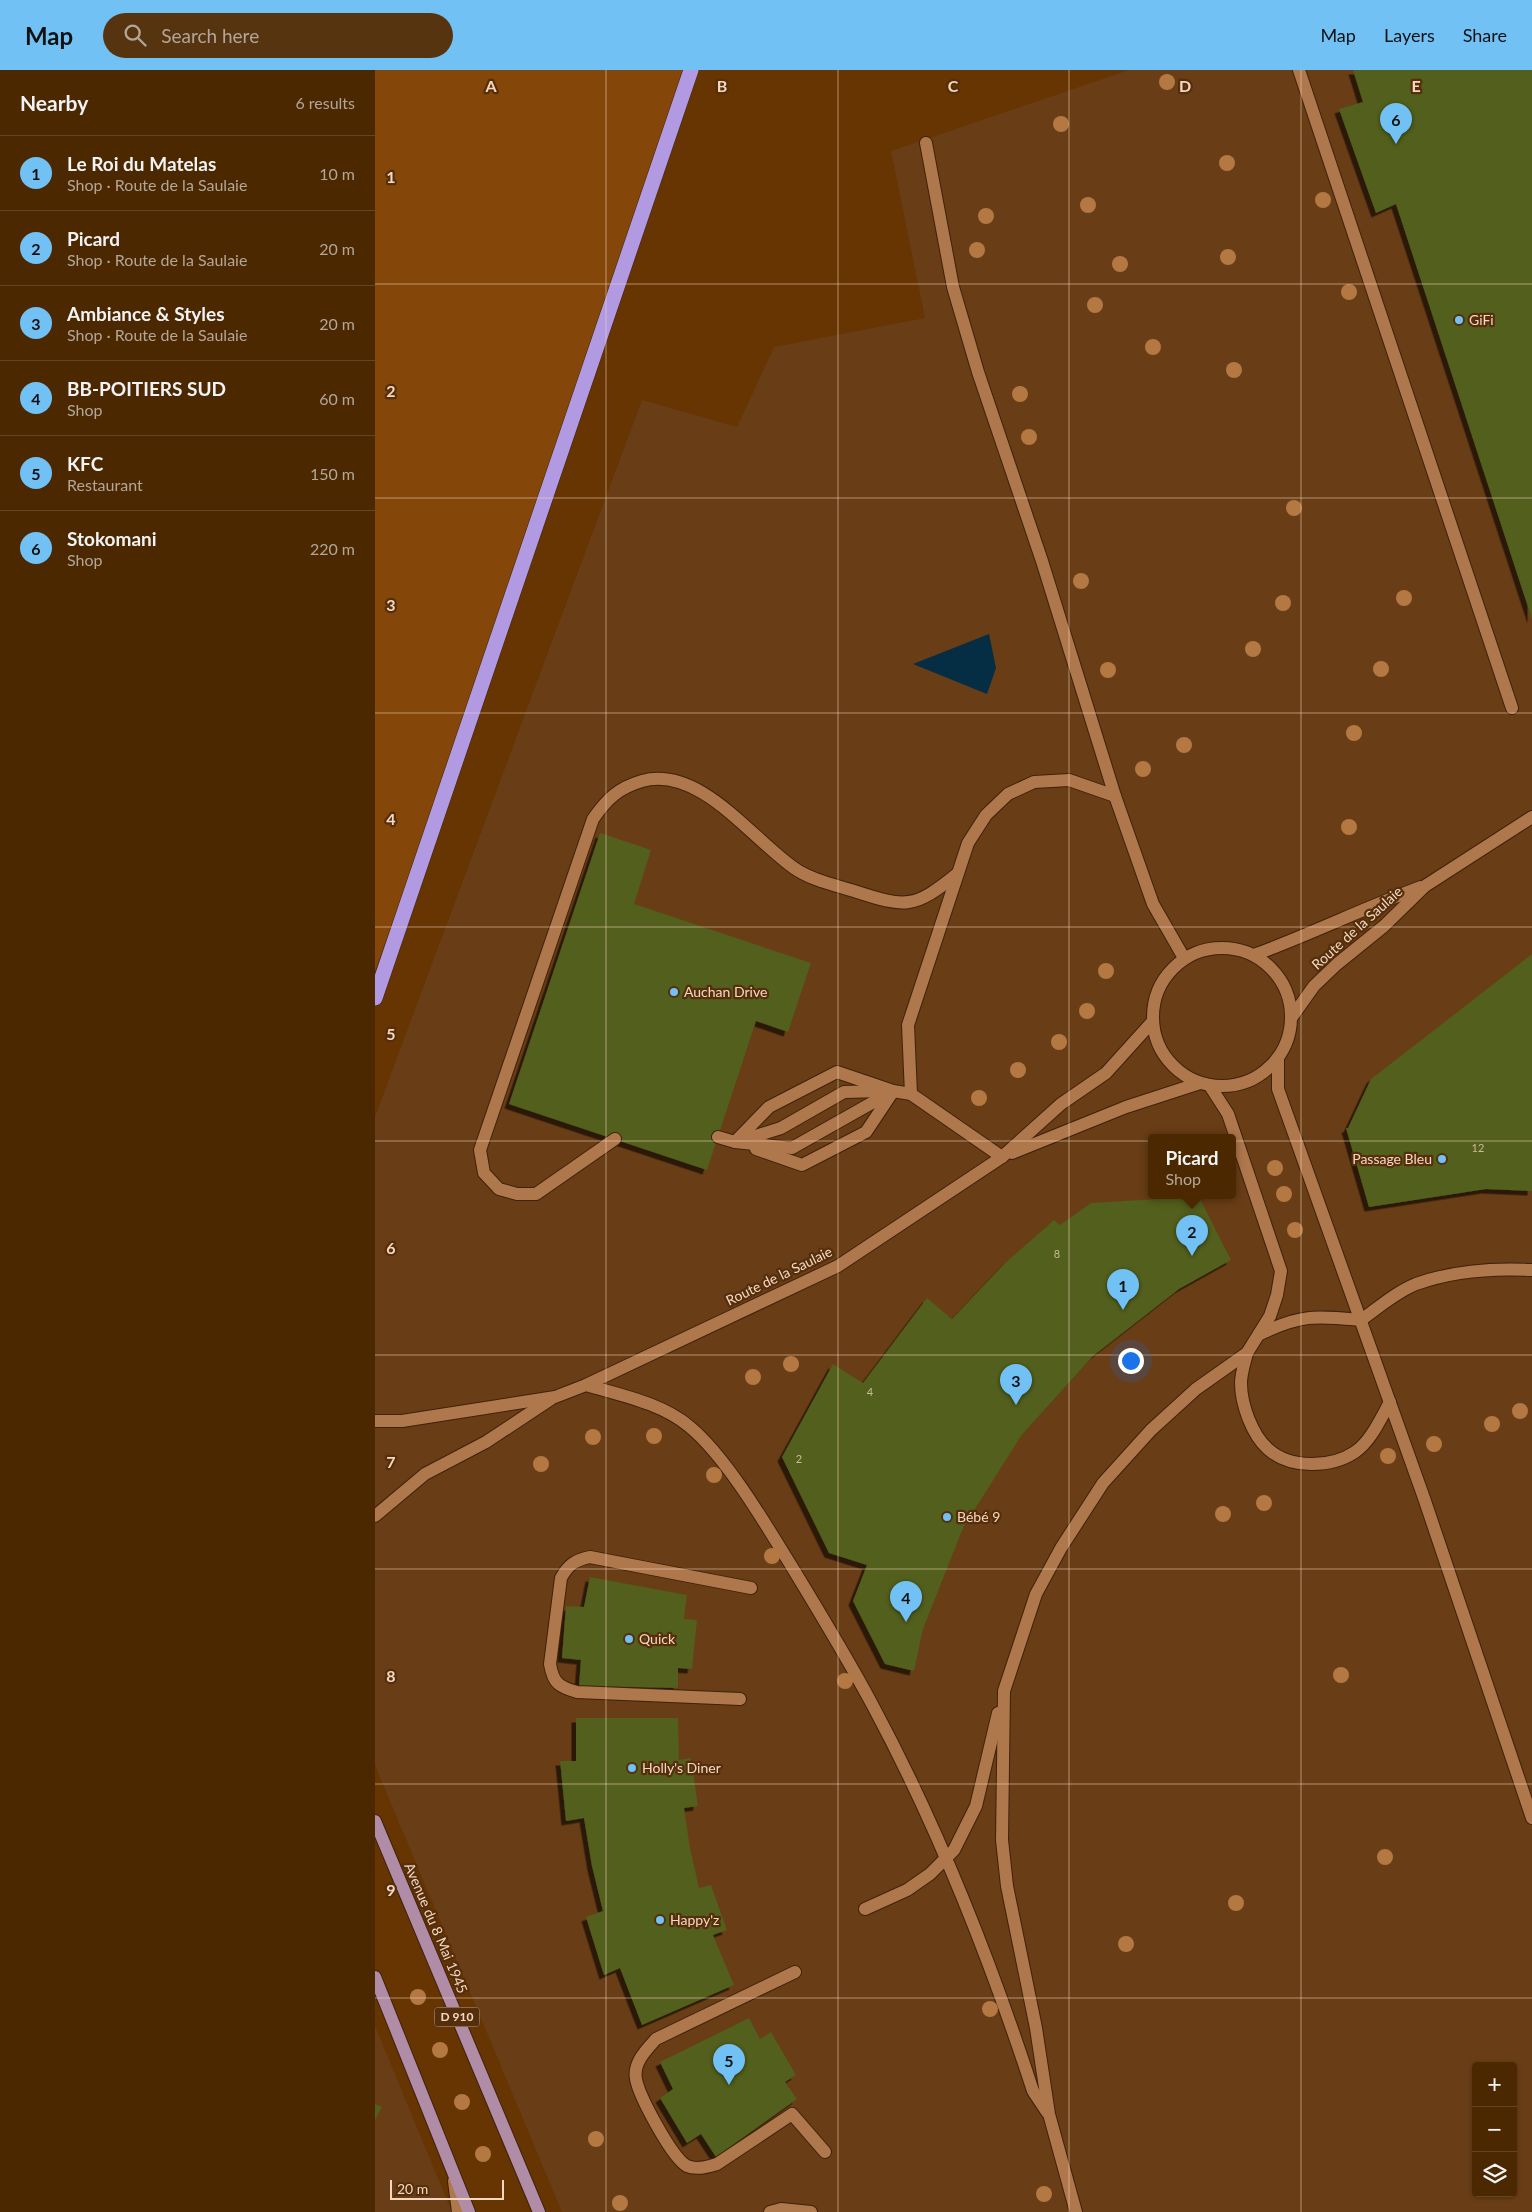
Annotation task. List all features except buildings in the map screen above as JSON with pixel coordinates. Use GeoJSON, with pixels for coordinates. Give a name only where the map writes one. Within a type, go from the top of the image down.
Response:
{"type":"FeatureCollection","features":[{"type":"Feature","properties":{"kind":"highway"},"geometry":{"type":"LineString","coordinates":[[375,998],[691,70]]}},
{"type":"Feature","properties":{"kind":"main road","name":"Avenue du 8 Mai 1945"},"geometry":{"type":"LineString","coordinates":[[375,1821],[539,2212]]}},
{"type":"Feature","properties":{"kind":"main road"},"geometry":{"type":"LineString","coordinates":[[375,1977],[469,2212]]}},
{"type":"Feature","properties":{"kind":"street"},"geometry":{"type":"LineString","coordinates":[[1299,70],[1512,708]]}},
{"type":"Feature","properties":{"kind":"street"},"geometry":{"type":"LineString","coordinates":[[926,143],[953,287],[984,391],[1043,561],[1115,796],[1153,904],[1184,958]]}},
{"type":"Feature","properties":{"kind":"street"},"geometry":{"type":"LineString","coordinates":[[615,1139],[536,1194],[517,1194],[499,1189],[484,1173],[481,1150],[593,819],[606,800],[629,784],[655,777],[676,780],[699,789],[795,869],[817,879],[888,902],[904,904],[916,902],[935,892],[957,874]]}},
{"type":"Feature","properties":{"kind":"street"},"geometry":{"type":"LineString","coordinates":[[911,1094],[908,1025],[968,843],[986,815],[1008,794],[1034,782],[1069,780],[1115,796]]}},
{"type":"Feature","properties":{"kind":"street","name":"Route de la Saulaie"},"geometry":{"type":"LineString","coordinates":[[1292,1017],[1314,986],[1337,964],[1384,926],[1425,886],[1532,817]]}},
{"type":"Feature","properties":{"kind":"street","name":"Route de la Saulaie"},"geometry":{"type":"LineString","coordinates":[[1255,955],[1317,932],[1371,906],[1425,886]]}},
{"type":"Feature","properties":{"kind":"street"},"geometry":{"type":"LineString","coordinates":[[1231,947],[1255,955],[1275,970],[1288,992],[1292,1017],[1288,1039],[1278,1059],[1264,1072],[1248,1082],[1229,1086],[1205,1085],[1182,1074],[1167,1060],[1157,1042],[1153,1021],[1155,997],[1167,975],[1184,958],[1207,948],[1231,947]]}},
{"type":"Feature","properties":{"kind":"street","name":"Route de la Saulaie"},"geometry":{"type":"LineString","coordinates":[[375,1516],[425,1474],[486,1442],[555,1397],[586,1385],[838,1266],[1002,1157],[1061,1104],[1106,1072],[1153,1021]]}},
{"type":"Feature","properties":{"kind":"street"},"geometry":{"type":"LineString","coordinates":[[1278,1059],[1278,1089],[1390,1402],[1532,1818]]}},
{"type":"Feature","properties":{"kind":"street"},"geometry":{"type":"LineString","coordinates":[[735,1142],[769,1107],[837,1072],[911,1094],[1002,1157]]}},
{"type":"Feature","properties":{"kind":"street"},"geometry":{"type":"LineString","coordinates":[[1205,1085],[1228,1114],[1235,1134]]}},
{"type":"Feature","properties":{"kind":"street","name":"Route de la Saulaie"},"geometry":{"type":"LineString","coordinates":[[1002,1157],[1126,1107],[1205,1085]]}},
{"type":"Feature","properties":{"kind":"street"},"geometry":{"type":"LineString","coordinates":[[735,1142],[792,1148],[893,1090]]}},
{"type":"Feature","properties":{"kind":"street"},"geometry":{"type":"LineString","coordinates":[[735,1142],[781,1128],[845,1092],[893,1090]]}},
{"type":"Feature","properties":{"kind":"street"},"geometry":{"type":"LineString","coordinates":[[718,1136],[802,1165],[866,1132],[893,1090]]}},
{"type":"Feature","properties":{"kind":"street"},"geometry":{"type":"LineString","coordinates":[[865,1909],[907,1890],[930,1874],[954,1850],[976,1806],[1003,1691],[1035,1594],[1061,1548],[1103,1483],[1151,1430],[1196,1389],[1247,1353],[1261,1334],[1277,1295],[1281,1271],[1236,1138]]}},
{"type":"Feature","properties":{"kind":"street"},"geometry":{"type":"LineString","coordinates":[[1261,1334],[1288,1321],[1316,1316],[1361,1320],[1388,1300],[1416,1284],[1442,1277],[1502,1268],[1532,1270]]}},
{"type":"Feature","properties":{"kind":"street"},"geometry":{"type":"LineString","coordinates":[[1247,1353],[1241,1383],[1246,1409],[1257,1435],[1269,1450],[1283,1458],[1311,1465],[1333,1461],[1355,1452],[1371,1434],[1390,1402]]}},
{"type":"Feature","properties":{"kind":"street"},"geometry":{"type":"LineString","coordinates":[[586,1385],[631,1398],[672,1415],[690,1426],[712,1450],[774,1538],[829,1628],[873,1706],[947,1858],[1011,2022],[1033,2091],[1049,2114]]}},
{"type":"Feature","properties":{"kind":"street","name":"Route de la Saulaie"},"geometry":{"type":"LineString","coordinates":[[375,1421],[402,1421],[555,1397]]}},
{"type":"Feature","properties":{"kind":"street"},"geometry":{"type":"LineString","coordinates":[[740,1698],[577,1692],[563,1688],[552,1677],[550,1664],[561,1578],[567,1567],[577,1559],[590,1557],[751,1588]]}},
{"type":"Feature","properties":{"kind":"street"},"geometry":{"type":"LineString","coordinates":[[1003,1691],[1002,1840],[1007,1886],[1036,2028],[1049,2114],[1076,2212]]}},
{"type":"Feature","properties":{"kind":"street"},"geometry":{"type":"LineString","coordinates":[[795,1972],[656,2039],[640,2056],[636,2078],[655,2121],[674,2153],[687,2166],[704,2168],[717,2164],[792,2114],[825,2152]]}},
{"type":"Feature","properties":{"kind":"street"},"geometry":{"type":"LineString","coordinates":[[453,2171],[458,2212]]}},
{"type":"Feature","properties":{"kind":"street"},"geometry":{"type":"LineString","coordinates":[[770,2212],[781,2209],[811,2212]]}},
{"type":"Feature","properties":{"kind":"shaded area"},"geometry":{"type":"Polygon","coordinates":[[[375,70],[699,70],[375,971],[375,70]]]}},
{"type":"Feature","properties":{"kind":"shaded area"},"geometry":{"type":"Polygon","coordinates":[[[1129,70],[1532,70],[1532,2212],[562,2212],[375,1765],[375,1117],[642,400],[737,427],[774,347],[925,318],[891,151],[1129,70]]]}},
{"type":"Feature","properties":{"kind":"shaded area"},"geometry":{"type":"Polygon","coordinates":[[[375,2026],[410,2111],[452,2212],[375,2212],[375,2026]]]}},
{"type":"Feature","properties":{"kind":"water"},"geometry":{"type":"Polygon","coordinates":[[[989,634],[996,668],[987,694],[913,664],[989,634]]]}},
{"type":"Feature","properties":{"kind":"place","name":"Stokomani"},"geometry":{"type":"Point","coordinates":[1396,144]}},
{"type":"Feature","properties":{"kind":"place","name":"GiFi"},"geometry":{"type":"Point","coordinates":[1459,320]}},
{"type":"Feature","properties":{"kind":"place","name":"Auchan Drive"},"geometry":{"type":"Point","coordinates":[674,992]}},
{"type":"Feature","properties":{"kind":"place","name":"Passage Bleu"},"geometry":{"type":"Point","coordinates":[1442,1159]}},
{"type":"Feature","properties":{"kind":"place","name":"Picard"},"geometry":{"type":"Point","coordinates":[1192,1256]}},
{"type":"Feature","properties":{"kind":"place","name":"Le Roi du Matelas"},"geometry":{"type":"Point","coordinates":[1123,1310]}},
{"type":"Feature","properties":{"kind":"place","name":"Ambiance & Styles"},"geometry":{"type":"Point","coordinates":[1016,1405]}},
{"type":"Feature","properties":{"kind":"place","name":"Bébé 9"},"geometry":{"type":"Point","coordinates":[947,1517]}},
{"type":"Feature","properties":{"kind":"place","name":"BB-POITIERS SUD"},"geometry":{"type":"Point","coordinates":[906,1622]}},
{"type":"Feature","properties":{"kind":"place","name":"Quick"},"geometry":{"type":"Point","coordinates":[629,1639]}},
{"type":"Feature","properties":{"kind":"place","name":"Holly's Diner"},"geometry":{"type":"Point","coordinates":[632,1768]}},
{"type":"Feature","properties":{"kind":"place","name":"Happy'z"},"geometry":{"type":"Point","coordinates":[660,1920]}},
{"type":"Feature","properties":{"kind":"place","name":"KFC"},"geometry":{"type":"Point","coordinates":[729,2085]}}]}
